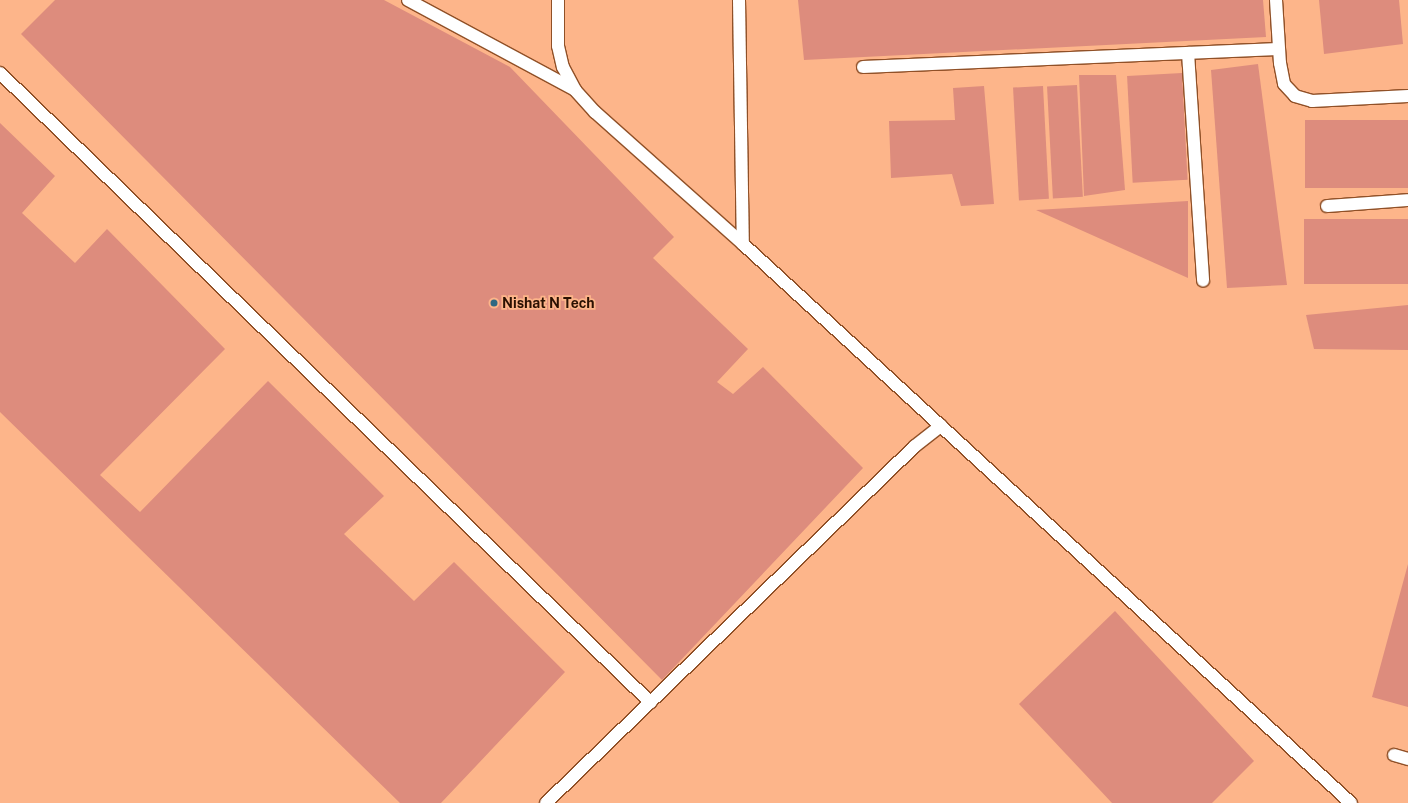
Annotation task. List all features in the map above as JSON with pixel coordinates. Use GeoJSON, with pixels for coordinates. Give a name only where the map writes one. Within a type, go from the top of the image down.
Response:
{"type":"FeatureCollection","features":[{"type":"Feature","properties":{"kind":"lane"},"geometry":{"type":"LineString","coordinates":[[408,0],[575,90]]}},
{"type":"Feature","properties":{"kind":"lane"},"geometry":{"type":"LineString","coordinates":[[558,0],[558,46],[563,67],[575,90],[594,112],[743,244],[1351,803]]}},
{"type":"Feature","properties":{"kind":"lane"},"geometry":{"type":"LineString","coordinates":[[739,0],[743,244]]}},
{"type":"Feature","properties":{"kind":"lane"},"geometry":{"type":"LineString","coordinates":[[1276,0],[1278,49],[1284,84],[1295,96],[1312,101],[1408,96]]}},
{"type":"Feature","properties":{"kind":"lane"},"geometry":{"type":"LineString","coordinates":[[863,67],[1278,49]]}},
{"type":"Feature","properties":{"kind":"lane"},"geometry":{"type":"LineString","coordinates":[[1188,53],[1203,281]]}},
{"type":"Feature","properties":{"kind":"lane"},"geometry":{"type":"LineString","coordinates":[[0,73],[650,702]]}},
{"type":"Feature","properties":{"kind":"lane"},"geometry":{"type":"LineString","coordinates":[[1327,206],[1408,200]]}},
{"type":"Feature","properties":{"kind":"lane"},"geometry":{"type":"LineString","coordinates":[[546,803],[909,451],[941,426]]}},
{"type":"Feature","properties":{"kind":"lane"},"geometry":{"type":"LineString","coordinates":[[1394,755],[1408,758]]}},
{"type":"Feature","properties":{"kind":"building","name":"Nishat N Tech"},"geometry":{"type":"Polygon","coordinates":[[[55,0],[384,0],[510,67],[674,237],[653,258],[748,349],[717,382],[733,394],[763,367],[863,468],[662,680],[21,34],[55,0]]]}},
{"type":"Feature","properties":{"kind":"building"},"geometry":{"type":"Polygon","coordinates":[[[798,0],[1263,0],[1266,37],[804,60],[798,0]]]}},
{"type":"Feature","properties":{"kind":"building"},"geometry":{"type":"Polygon","coordinates":[[[1319,0],[1399,0],[1403,44],[1324,54],[1319,0]]]}},
{"type":"Feature","properties":{"kind":"building"},"geometry":{"type":"Polygon","coordinates":[[[1258,64],[1287,285],[1227,288],[1211,70],[1258,64]]]}},
{"type":"Feature","properties":{"kind":"building"},"geometry":{"type":"Polygon","coordinates":[[[1182,73],[1188,180],[1133,183],[1127,76],[1182,73]]]}},
{"type":"Feature","properties":{"kind":"building"},"geometry":{"type":"Polygon","coordinates":[[[1079,75],[1116,75],[1125,190],[1084,196],[1079,75]]]}},
{"type":"Feature","properties":{"kind":"building"},"geometry":{"type":"Polygon","coordinates":[[[1077,85],[1083,197],[1053,198],[1047,87],[1077,85]]]}},
{"type":"Feature","properties":{"kind":"building"},"geometry":{"type":"Polygon","coordinates":[[[984,86],[994,204],[961,206],[952,174],[891,178],[889,121],[955,120],[953,88],[984,86]]]}},
{"type":"Feature","properties":{"kind":"building"},"geometry":{"type":"Polygon","coordinates":[[[1043,86],[1049,199],[1019,200],[1013,88],[1043,86]]]}},
{"type":"Feature","properties":{"kind":"building"},"geometry":{"type":"Polygon","coordinates":[[[1305,120],[1408,120],[1408,188],[1305,188],[1305,120]]]}},
{"type":"Feature","properties":{"kind":"building"},"geometry":{"type":"Polygon","coordinates":[[[0,123],[55,176],[22,213],[75,263],[107,229],[225,349],[100,475],[140,512],[268,381],[384,496],[344,534],[414,601],[454,562],[565,672],[441,803],[400,803],[0,412],[0,123]]]}},
{"type":"Feature","properties":{"kind":"building"},"geometry":{"type":"Polygon","coordinates":[[[1188,201],[1188,278],[1036,210],[1188,201]]]}},
{"type":"Feature","properties":{"kind":"building"},"geometry":{"type":"Polygon","coordinates":[[[1304,219],[1408,219],[1408,284],[1304,284],[1304,219]]]}},
{"type":"Feature","properties":{"kind":"building"},"geometry":{"type":"Polygon","coordinates":[[[1408,305],[1408,350],[1314,349],[1306,315],[1408,305]]]}},
{"type":"Feature","properties":{"kind":"building"},"geometry":{"type":"Polygon","coordinates":[[[1408,564],[1408,707],[1372,697],[1408,564]]]}},
{"type":"Feature","properties":{"kind":"building"},"geometry":{"type":"Polygon","coordinates":[[[1115,611],[1254,761],[1212,803],[1112,803],[1019,704],[1115,611]]]}},
{"type":"Feature","properties":{"kind":"place","name":"Nishat N Tech"},"geometry":{"type":"Point","coordinates":[494,303]}}]}
